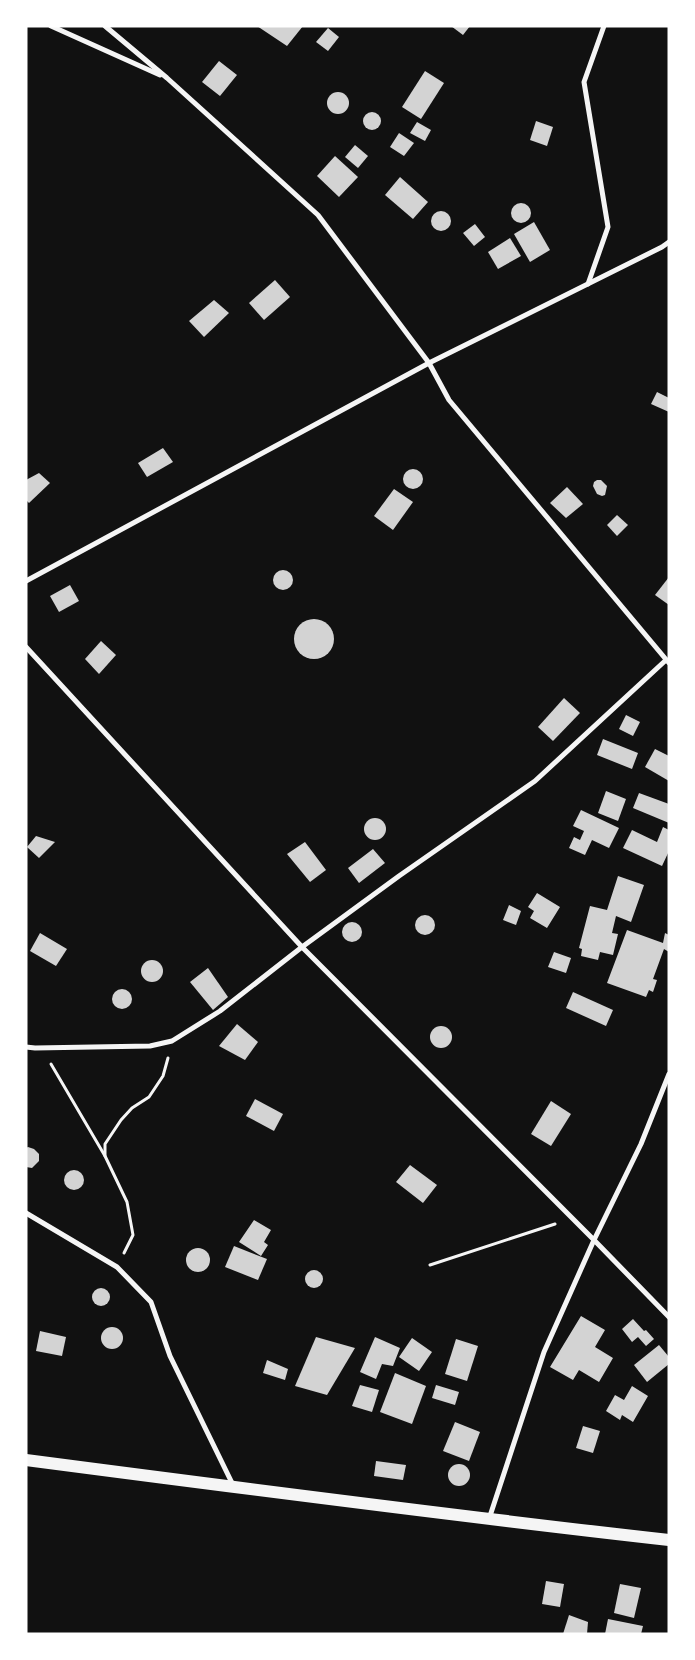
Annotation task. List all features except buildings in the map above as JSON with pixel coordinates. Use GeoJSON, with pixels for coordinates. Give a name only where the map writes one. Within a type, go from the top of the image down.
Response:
{"type":"FeatureCollection","features":[{"type":"Feature","properties":{"kind":"main road"},"geometry":{"type":"LineString","coordinates":[[26,1460],[234,1488],[669,1540]]}},
{"type":"Feature","properties":{"kind":"street"},"geometry":{"type":"LineString","coordinates":[[51,26],[167,78]]}},
{"type":"Feature","properties":{"kind":"street"},"geometry":{"type":"LineString","coordinates":[[26,1047],[150,1046],[172,1041],[220,1011],[302,947],[399,876],[535,781],[667,662],[449,400],[429,363],[318,215],[167,78],[105,26]]}},
{"type":"Feature","properties":{"kind":"street"},"geometry":{"type":"LineString","coordinates":[[588,284],[608,227],[584,82],[604,26]]}},
{"type":"Feature","properties":{"kind":"street"},"geometry":{"type":"LineString","coordinates":[[26,581],[429,363],[669,242]]}},
{"type":"Feature","properties":{"kind":"street"},"geometry":{"type":"LineString","coordinates":[[662,247],[669,250]]}},
{"type":"Feature","properties":{"kind":"street"},"geometry":{"type":"LineString","coordinates":[[26,647],[302,947],[669,1317]]}},
{"type":"Feature","properties":{"kind":"street"},"geometry":{"type":"LineString","coordinates":[[488,1519],[544,1352],[594,1240],[641,1144],[669,1074]]}},
{"type":"Feature","properties":{"kind":"street"},"geometry":{"type":"LineString","coordinates":[[26,1213],[117,1267],[150,1302],[170,1356],[234,1488]]}},
{"type":"Feature","properties":{"kind":"path"},"geometry":{"type":"LineString","coordinates":[[105,1156],[105,1144],[121,1120],[132,1108],[149,1097],[163,1076],[172,1041]]}},
{"type":"Feature","properties":{"kind":"path"},"geometry":{"type":"LineString","coordinates":[[35,1048],[47,1057],[60,1077],[105,1156],[127,1202],[133,1235],[117,1267]]}},
{"type":"Feature","properties":{"kind":"path"},"geometry":{"type":"LineString","coordinates":[[430,1266],[572,1218]]}}]}
